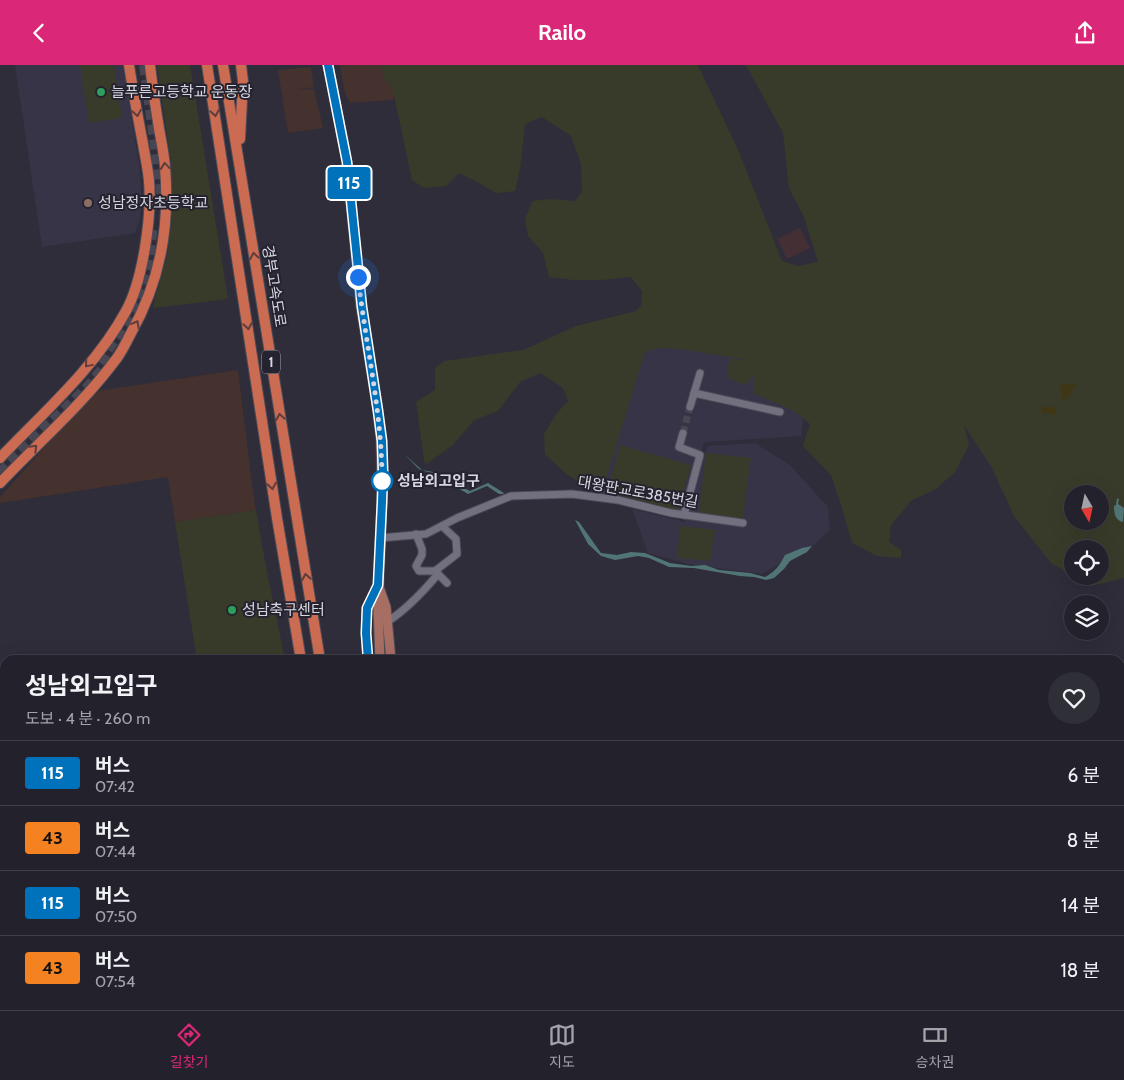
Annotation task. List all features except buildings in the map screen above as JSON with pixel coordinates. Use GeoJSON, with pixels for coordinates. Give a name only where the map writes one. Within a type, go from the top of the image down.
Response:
{"type":"FeatureCollection","features":[{"type":"Feature","properties":{"kind":"highway"},"geometry":{"type":"LineString","coordinates":[[0,458],[71,384],[104,346],[127,310],[135,290],[143,259],[148,224],[149,181],[129,65]]}},
{"type":"Feature","properties":{"kind":"highway"},"geometry":{"type":"LineString","coordinates":[[0,483],[94,387],[118,357],[139,320],[148,299],[158,269],[164,241],[166,215],[165,166],[150,65]]}},
{"type":"Feature","properties":{"kind":"highway","name":"1"},"geometry":{"type":"LineString","coordinates":[[207,65],[277,518],[300,655]]}},
{"type":"Feature","properties":{"kind":"highway","name":"경부고속도로"},"geometry":{"type":"LineString","coordinates":[[223,65],[319,655]]}},
{"type":"Feature","properties":{"kind":"highway"},"geometry":{"type":"LineString","coordinates":[[239,160],[243,81],[241,65]]}},
{"type":"Feature","properties":{"kind":"main road"},"geometry":{"type":"LineString","coordinates":[[328,65],[347,162],[362,307],[380,426],[383,471],[378,585],[380,655]]}},
{"type":"Feature","properties":{"kind":"main road"},"geometry":{"type":"LineString","coordinates":[[378,585],[386,607],[390,655]]}},
{"type":"Feature","properties":{"kind":"main road"},"geometry":{"type":"LineString","coordinates":[[368,655],[367,608],[378,585]]}},
{"type":"Feature","properties":{"kind":"street"},"geometry":{"type":"LineString","coordinates":[[690,407],[700,373]]}},
{"type":"Feature","properties":{"kind":"street"},"geometry":{"type":"LineString","coordinates":[[694,393],[780,412]]}},
{"type":"Feature","properties":{"kind":"street"},"geometry":{"type":"LineString","coordinates":[[683,433],[679,447],[700,455],[684,515]]}},
{"type":"Feature","properties":{"kind":"street","name":"대왕판교로385번길"},"geometry":{"type":"LineString","coordinates":[[380,538],[426,533],[511,496],[572,494],[618,500],[671,513],[743,523]]}},
{"type":"Feature","properties":{"kind":"street"},"geometry":{"type":"LineString","coordinates":[[387,622],[402,613],[427,588],[437,572],[457,554],[456,539],[442,526]]}},
{"type":"Feature","properties":{"kind":"street"},"geometry":{"type":"LineString","coordinates":[[416,535],[422,549],[422,555],[416,566],[419,571],[437,572],[447,583]]}},
{"type":"Feature","properties":{"kind":"shaded area"},"geometry":{"type":"Polygon","coordinates":[[[15,65],[123,65],[141,186],[140,218],[135,233],[42,247],[15,65]]]}},
{"type":"Feature","properties":{"kind":"shaded area","name":"늘푸른고등학교 운동장"},"geometry":{"type":"Polygon","coordinates":[[[80,65],[114,65],[122,118],[89,123],[80,65]]]}},
{"type":"Feature","properties":{"kind":"shaded area"},"geometry":{"type":"Polygon","coordinates":[[[157,65],[190,65],[228,299],[153,308],[167,256],[172,218],[171,162],[157,65]]]}},
{"type":"Feature","properties":{"kind":"shaded area"},"geometry":{"type":"Polygon","coordinates":[[[340,65],[384,65],[398,90],[393,100],[350,103],[345,94],[340,65]]]}},
{"type":"Feature","properties":{"kind":"shaded area"},"geometry":{"type":"Polygon","coordinates":[[[381,65],[698,65],[739,152],[782,261],[798,266],[818,262],[804,217],[789,188],[783,133],[746,65],[1124,65],[1124,578],[1109,582],[1109,540],[1064,540],[1064,570],[1051,563],[1014,516],[992,468],[964,425],[969,445],[955,472],[936,489],[912,500],[891,525],[889,542],[901,550],[901,558],[877,556],[852,543],[831,475],[803,446],[810,424],[794,411],[753,393],[754,378],[751,374],[750,382],[744,384],[729,379],[727,370],[731,358],[743,361],[742,359],[680,349],[660,348],[645,352],[603,489],[583,485],[565,473],[545,454],[544,434],[556,414],[568,401],[563,388],[540,373],[520,382],[498,411],[474,420],[453,445],[425,465],[416,402],[435,390],[435,368],[444,361],[523,350],[576,326],[636,311],[641,306],[642,291],[631,277],[574,280],[549,277],[543,253],[528,236],[525,218],[533,201],[550,199],[575,201],[582,192],[581,164],[571,136],[542,117],[525,124],[520,169],[515,191],[496,193],[459,173],[446,186],[424,188],[412,180],[393,90],[384,79],[381,65]]]}},
{"type":"Feature","properties":{"kind":"shaded area"},"geometry":{"type":"Polygon","coordinates":[[[311,67],[314,87],[295,90],[314,89],[323,128],[288,133],[278,70],[311,67]]]}},
{"type":"Feature","properties":{"kind":"shaded area"},"geometry":{"type":"Polygon","coordinates":[[[800,228],[810,248],[787,259],[777,239],[800,228]]]}},
{"type":"Feature","properties":{"kind":"shaded area"},"geometry":{"type":"Polygon","coordinates":[[[638,333],[739,358],[804,412],[801,436],[704,442],[682,513],[592,497],[638,333]]]}},
{"type":"Feature","properties":{"kind":"shaded area"},"geometry":{"type":"Polygon","coordinates":[[[238,370],[256,510],[175,522],[168,477],[0,503],[0,497],[97,391],[238,370]]]}},
{"type":"Feature","properties":{"kind":"shaded area"},"geometry":{"type":"Polygon","coordinates":[[[755,443],[790,465],[828,507],[830,530],[815,544],[762,574],[689,564],[648,553],[632,509],[685,522],[707,446],[755,443]]]}},
{"type":"Feature","properties":{"kind":"shaded area"},"geometry":{"type":"Polygon","coordinates":[[[620,445],[691,465],[678,511],[607,492],[620,445]]]}},
{"type":"Feature","properties":{"kind":"shaded area"},"geometry":{"type":"Polygon","coordinates":[[[706,453],[751,458],[743,518],[699,513],[706,453]]]}},
{"type":"Feature","properties":{"kind":"shaded area"},"geometry":{"type":"Polygon","coordinates":[[[404,454],[422,470],[433,472],[470,491],[488,483],[504,493],[499,494],[487,486],[468,494],[436,475],[419,469],[404,454]]]}},
{"type":"Feature","properties":{"kind":"shaded area"},"geometry":{"type":"Polygon","coordinates":[[[1117,498],[1119,499],[1118,504],[1124,508],[1123,522],[1118,520],[1115,514],[1114,506],[1116,505],[1117,498]]]}},
{"type":"Feature","properties":{"kind":"shaded area","name":"성남축구센터"},"geometry":{"type":"Polygon","coordinates":[[[256,510],[284,655],[196,655],[175,522],[256,510]]]}},
{"type":"Feature","properties":{"kind":"shaded area"},"geometry":{"type":"Polygon","coordinates":[[[575,520],[579,522],[601,553],[617,555],[631,552],[645,553],[670,563],[691,566],[705,565],[719,570],[750,573],[765,577],[777,568],[785,555],[812,546],[807,552],[790,561],[774,578],[766,580],[694,568],[669,567],[649,558],[638,556],[615,560],[601,556],[588,544],[575,520]]]}},
{"type":"Feature","properties":{"kind":"shaded area"},"geometry":{"type":"Polygon","coordinates":[[[680,526],[715,530],[710,561],[677,558],[680,526]]]}},
{"type":"Feature","properties":{"kind":"sand"},"geometry":{"type":"Polygon","coordinates":[[[1065,383],[1075,384],[1076,386],[1069,397],[1063,400],[1060,388],[1065,383]]]}},
{"type":"Feature","properties":{"kind":"sand"},"geometry":{"type":"Polygon","coordinates":[[[1042,407],[1053,407],[1056,409],[1056,415],[1043,413],[1041,411],[1042,407]]]}},
{"type":"Feature","properties":{"kind":"tunnel"},"geometry":{"type":"LineString","coordinates":[[144,65],[162,205]]}},
{"type":"Feature","properties":{"kind":"tunnel"},"geometry":{"type":"LineString","coordinates":[[99,362],[130,316],[149,261],[153,225]]}},
{"type":"Feature","properties":{"kind":"tunnel"},"geometry":{"type":"LineString","coordinates":[[0,473],[87,387],[112,357]]}},
{"type":"Feature","properties":{"kind":"tunnel"},"geometry":{"type":"LineString","coordinates":[[683,433],[690,407]]}},
{"type":"Feature","properties":{"kind":"bus line","name":"115"},"geometry":{"type":"LineString","coordinates":[[328,65],[347,162],[362,307],[382,441],[383,471],[378,585],[367,608],[368,655]]}},
{"type":"Feature","properties":{"kind":"place","name":"늘푸른고등학교 운동장"},"geometry":{"type":"Point","coordinates":[101,92]}},
{"type":"Feature","properties":{"kind":"place","name":"성남정자초등학교"},"geometry":{"type":"Point","coordinates":[88,203]}},
{"type":"Feature","properties":{"kind":"place","name":"성남외고입구"},"geometry":{"type":"Point","coordinates":[382,481]}},
{"type":"Feature","properties":{"kind":"place","name":"성남축구센터"},"geometry":{"type":"Point","coordinates":[232,610]}},
{"type":"Feature","properties":{"kind":"route"},"geometry":{"type":"LineString","coordinates":[[358,277],[382,441],[383,471],[382,487],[382,481]]}}]}
